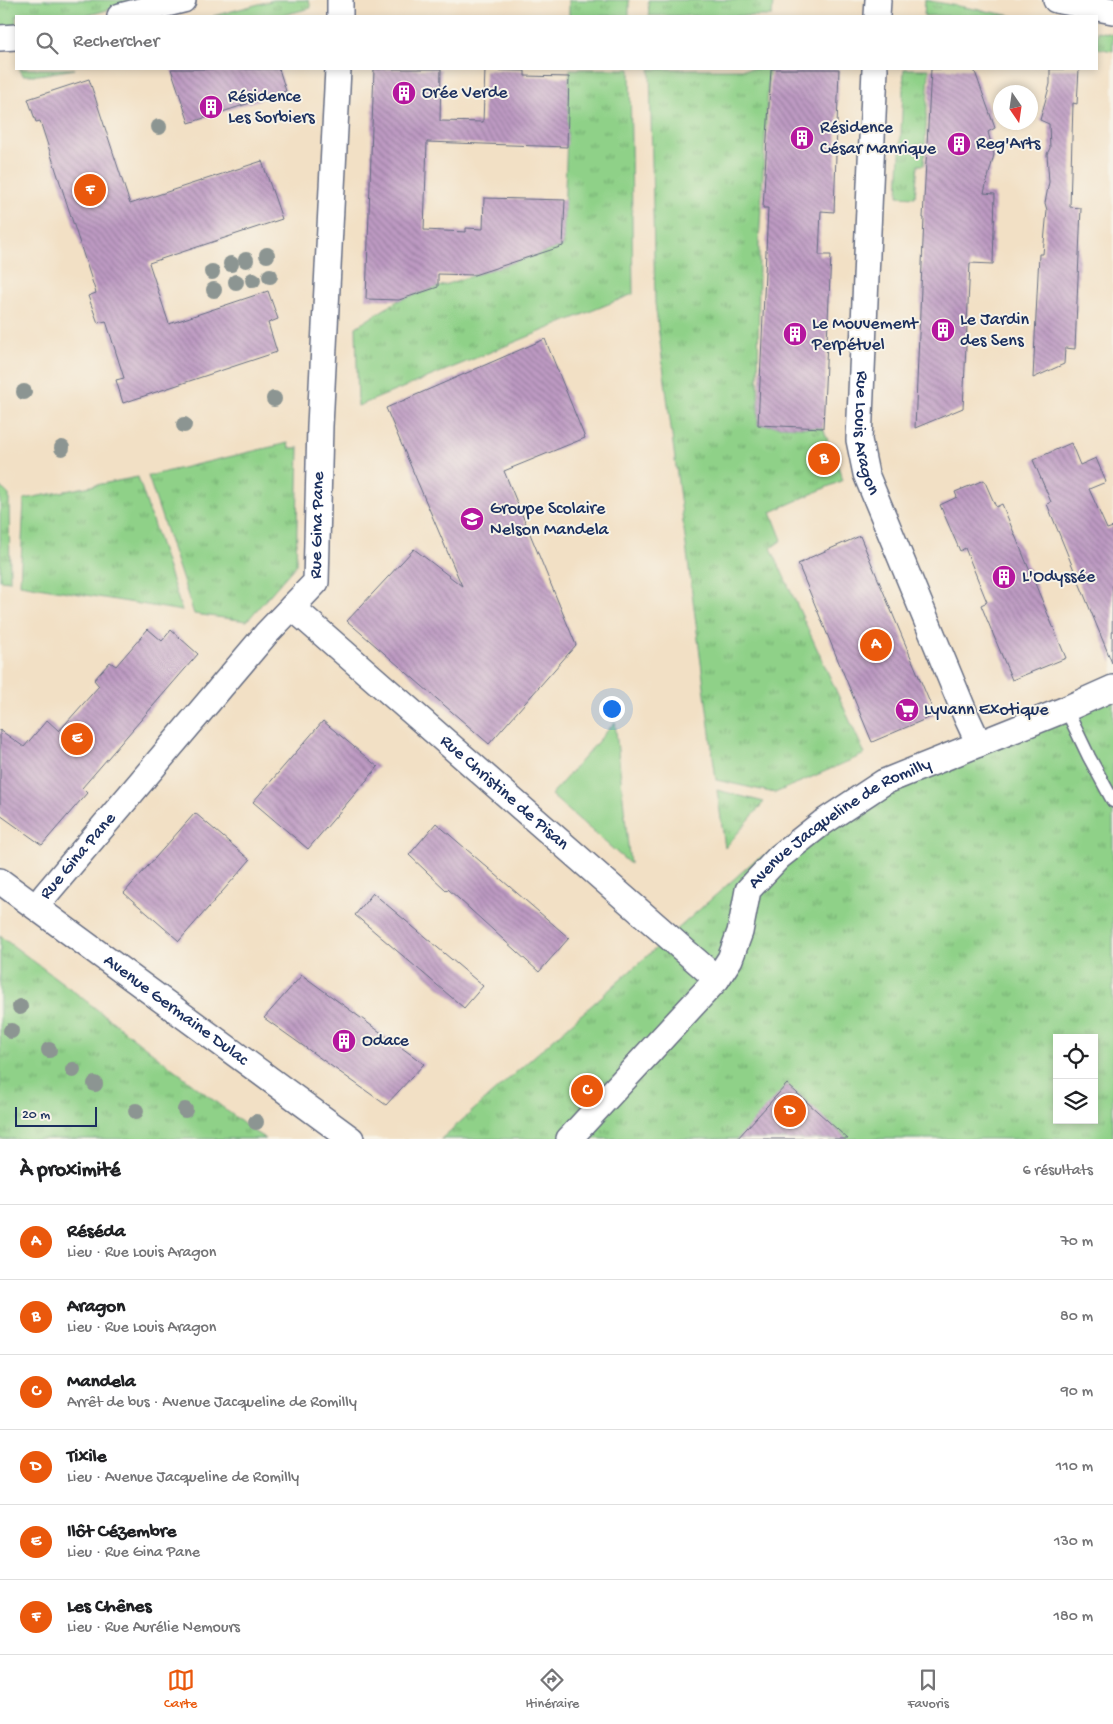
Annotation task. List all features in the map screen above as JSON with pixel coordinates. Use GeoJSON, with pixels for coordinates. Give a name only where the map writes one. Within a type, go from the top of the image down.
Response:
{"type":"FeatureCollection","features":[{"type":"Feature","properties":{"kind":"street"},"geometry":{"type":"LineString","coordinates":[[124,15],[183,0]]}},
{"type":"Feature","properties":{"kind":"street"},"geometry":{"type":"LineString","coordinates":[[340,0],[340,15]]}},
{"type":"Feature","properties":{"kind":"street"},"geometry":{"type":"LineString","coordinates":[[877,15],[878,0]]}},
{"type":"Feature","properties":{"kind":"street"},"geometry":{"type":"LineString","coordinates":[[1056,0],[1113,11]]}},
{"type":"Feature","properties":{"kind":"street"},"geometry":{"type":"LineString","coordinates":[[0,38],[15,37]]}},
{"type":"Feature","properties":{"kind":"street","name":"Rue Gina Pane"},"geometry":{"type":"LineString","coordinates":[[36,907],[266,634],[316,582],[320,426],[338,70]]}},
{"type":"Feature","properties":{"kind":"street","name":"Rue Louis Aragon"},"geometry":{"type":"LineString","coordinates":[[874,70],[859,440],[866,474],[979,744]]}},
{"type":"Feature","properties":{"kind":"street","name":"Rue Christine de Pisan"},"geometry":{"type":"LineString","coordinates":[[292,607],[717,979]]}},
{"type":"Feature","properties":{"kind":"street","name":"Avenue Jacqueline de Romilly"},"geometry":{"type":"LineString","coordinates":[[569,1139],[717,979],[730,959],[740,932],[748,890],[779,856],[822,823],[884,782],[1066,709],[1113,688]]}},
{"type":"Feature","properties":{"kind":"street","name":"Avenue Germaine Dulac"},"geometry":{"type":"LineString","coordinates":[[0,881],[352,1139]]}},
{"type":"Feature","properties":{"kind":"lane"},"geometry":{"type":"LineString","coordinates":[[1066,709],[1112,799]]}},
{"type":"Feature","properties":{"kind":"green space"},"geometry":{"type":"Polygon","coordinates":[[[0,0],[145,0],[89,15],[15,15],[15,27],[0,28],[0,0]]]}},
{"type":"Feature","properties":{"kind":"green space"},"geometry":{"type":"Polygon","coordinates":[[[274,0],[309,0],[311,8],[284,15],[217,15],[274,0]]]}},
{"type":"Feature","properties":{"kind":"green space"},"geometry":{"type":"Polygon","coordinates":[[[569,0],[629,0],[629,15],[569,15],[569,0]]]}},
{"type":"Feature","properties":{"kind":"green space"},"geometry":{"type":"Polygon","coordinates":[[[648,0],[773,0],[772,15],[649,15],[648,0]]]}},
{"type":"Feature","properties":{"kind":"green space"},"geometry":{"type":"Polygon","coordinates":[[[925,0],[1008,15],[924,15],[925,0]]]}},
{"type":"Feature","properties":{"kind":"green space"},"geometry":{"type":"Polygon","coordinates":[[[1098,31],[1113,34],[1113,51],[1098,48],[1098,31]]]}},
{"type":"Feature","properties":{"kind":"green space"},"geometry":{"type":"Polygon","coordinates":[[[20,70],[69,70],[38,75],[23,75],[20,70]]]}},
{"type":"Feature","properties":{"kind":"green space"},"geometry":{"type":"Polygon","coordinates":[[[570,70],[630,70],[633,294],[358,406],[356,327],[399,300],[563,246],[570,70]]]}},
{"type":"Feature","properties":{"kind":"green space"},"geometry":{"type":"Polygon","coordinates":[[[650,70],[769,70],[759,243],[758,425],[823,428],[843,480],[771,512],[782,540],[771,548],[865,754],[775,793],[716,780],[655,303],[650,70]]]}},
{"type":"Feature","properties":{"kind":"green space"},"geometry":{"type":"Polygon","coordinates":[[[904,70],[929,70],[924,165],[918,165],[915,197],[898,196],[904,70]]]}},
{"type":"Feature","properties":{"kind":"green space"},"geometry":{"type":"Polygon","coordinates":[[[288,443],[289,448],[299,448],[296,565],[247,621],[194,614],[148,476],[288,443]]]}},
{"type":"Feature","properties":{"kind":"green space"},"geometry":{"type":"Polygon","coordinates":[[[138,477],[182,611],[20,584],[24,499],[138,477]]]}},
{"type":"Feature","properties":{"kind":"green space"},"geometry":{"type":"Polygon","coordinates":[[[0,486],[9,495],[10,581],[0,580],[0,486]]]}},
{"type":"Feature","properties":{"kind":"green space"},"geometry":{"type":"Polygon","coordinates":[[[1113,678],[1113,1139],[441,1139],[753,862],[971,739],[1113,678]]]}},
{"type":"Feature","properties":{"kind":"green space"},"geometry":{"type":"Polygon","coordinates":[[[615,722],[630,864],[551,795],[615,722]]]}},
{"type":"Feature","properties":{"kind":"green space"},"geometry":{"type":"Polygon","coordinates":[[[717,790],[764,802],[725,848],[717,790]]]}},
{"type":"Feature","properties":{"kind":"green space"},"geometry":{"type":"Polygon","coordinates":[[[0,936],[253,1131],[266,1139],[0,1139],[0,936]]]}},
{"type":"Feature","properties":{"kind":"building","name":"Résidence Les Sorbiers"},"geometry":{"type":"Polygon","coordinates":[[[171,70],[279,70],[286,91],[189,123],[171,70]]]}},
{"type":"Feature","properties":{"kind":"building"},"geometry":{"type":"Polygon","coordinates":[[[374,70],[441,70],[440,121],[483,122],[485,70],[525,71],[525,76],[569,77],[567,147],[427,142],[424,230],[466,232],[466,228],[483,229],[484,198],[565,200],[563,246],[474,275],[438,274],[438,287],[399,300],[366,299],[374,70]]]}},
{"type":"Feature","properties":{"kind":"building"},"geometry":{"type":"Polygon","coordinates":[[[771,70],[839,70],[834,212],[821,211],[819,255],[831,255],[823,428],[758,425],[768,208],[763,208],[771,70]]]}},
{"type":"Feature","properties":{"kind":"building"},"geometry":{"type":"Polygon","coordinates":[[[931,70],[974,70],[993,122],[993,129],[988,132],[994,155],[984,193],[995,194],[993,264],[970,263],[963,408],[915,428],[931,70]]]}},
{"type":"Feature","properties":{"kind":"building"},"geometry":{"type":"Polygon","coordinates":[[[1050,70],[1079,70],[1077,104],[1073,103],[1070,207],[1081,208],[1075,349],[1065,348],[1064,364],[1033,378],[1039,254],[1043,254],[1047,210],[1045,203],[1049,182],[1047,154],[1050,148],[1049,124],[1040,120],[1050,84],[1050,70]]]}},
{"type":"Feature","properties":{"kind":"building"},"geometry":{"type":"Polygon","coordinates":[[[89,79],[130,204],[262,161],[282,219],[149,263],[169,324],[268,291],[278,319],[268,323],[277,352],[123,403],[116,380],[124,378],[106,321],[98,323],[88,296],[96,293],[40,121],[36,122],[28,99],[89,79]]]}},
{"type":"Feature","properties":{"kind":"building","name":"Groupe Scolaire Nelson Mandela"},"geometry":{"type":"Polygon","coordinates":[[[545,339],[585,438],[504,471],[576,645],[489,744],[347,621],[414,549],[462,586],[386,408],[545,339]]]}},
{"type":"Feature","properties":{"kind":"building"},"geometry":{"type":"Polygon","coordinates":[[[1071,443],[1080,465],[1096,458],[1106,482],[1089,489],[1107,529],[1113,527],[1112,663],[1047,504],[1051,502],[1033,460],[1071,443]]]}},
{"type":"Feature","properties":{"kind":"building","name":"L'Odyssée"},"geometry":{"type":"Polygon","coordinates":[[[984,480],[996,507],[1002,504],[1066,658],[1012,680],[981,605],[987,602],[965,548],[960,551],[940,505],[957,497],[955,492],[984,480]]]}},
{"type":"Feature","properties":{"kind":"building"},"geometry":{"type":"Polygon","coordinates":[[[860,536],[935,715],[872,742],[798,564],[860,536]]]}},
{"type":"Feature","properties":{"kind":"building"},"geometry":{"type":"Polygon","coordinates":[[[148,629],[162,641],[171,630],[198,654],[82,788],[87,793],[42,845],[0,815],[0,730],[24,747],[47,720],[59,731],[99,686],[94,680],[110,662],[116,666],[148,629]]]}},
{"type":"Feature","properties":{"kind":"building"},"geometry":{"type":"Polygon","coordinates":[[[323,721],[378,767],[308,849],[253,802],[323,721]]]}},
{"type":"Feature","properties":{"kind":"building"},"geometry":{"type":"Polygon","coordinates":[[[195,813],[250,860],[179,941],[124,893],[195,813]]]}},
{"type":"Feature","properties":{"kind":"building"},"geometry":{"type":"Polygon","coordinates":[[[436,823],[569,938],[539,972],[409,855],[436,823]]]}},
{"type":"Feature","properties":{"kind":"building"},"geometry":{"type":"Polygon","coordinates":[[[373,893],[483,986],[464,1008],[355,915],[373,893]]]}},
{"type":"Feature","properties":{"kind":"building","name":"Odace"},"geometry":{"type":"Polygon","coordinates":[[[302,975],[424,1064],[386,1105],[264,1018],[302,975]]]}},
{"type":"Feature","properties":{"kind":"building"},"geometry":{"type":"Polygon","coordinates":[[[787,1084],[848,1139],[737,1139],[787,1084]]]}},
{"type":"Feature","properties":{"kind":"place","name":"Orée Verde"},"geometry":{"type":"Point","coordinates":[404,93]}},
{"type":"Feature","properties":{"kind":"place","name":"Résidence Les Sorbiers"},"geometry":{"type":"Point","coordinates":[211,107]}},
{"type":"Feature","properties":{"kind":"place","name":"Résidence César Manrique"},"geometry":{"type":"Point","coordinates":[802,138]}},
{"type":"Feature","properties":{"kind":"place","name":"Reg'Arts"},"geometry":{"type":"Point","coordinates":[959,144]}},
{"type":"Feature","properties":{"kind":"place","name":"Les Chênes"},"geometry":{"type":"Point","coordinates":[90,190]}},
{"type":"Feature","properties":{"kind":"place","name":"Le Jardin des Sens"},"geometry":{"type":"Point","coordinates":[943,330]}},
{"type":"Feature","properties":{"kind":"place","name":"Le Mouvement Perpétuel"},"geometry":{"type":"Point","coordinates":[795,334]}},
{"type":"Feature","properties":{"kind":"place","name":"Aragon"},"geometry":{"type":"Point","coordinates":[824,459]}},
{"type":"Feature","properties":{"kind":"place","name":"Groupe Scolaire Nelson Mandela"},"geometry":{"type":"Point","coordinates":[472,519]}},
{"type":"Feature","properties":{"kind":"place","name":"L'Odyssée"},"geometry":{"type":"Point","coordinates":[1004,577]}},
{"type":"Feature","properties":{"kind":"place","name":"Réséda"},"geometry":{"type":"Point","coordinates":[876,645]}},
{"type":"Feature","properties":{"kind":"place","name":"Lyvann Exotique"},"geometry":{"type":"Point","coordinates":[907,710]}},
{"type":"Feature","properties":{"kind":"place","name":"Ilôt Cézembre"},"geometry":{"type":"Point","coordinates":[77,739]}},
{"type":"Feature","properties":{"kind":"place","name":"Odace"},"geometry":{"type":"Point","coordinates":[344,1041]}},
{"type":"Feature","properties":{"kind":"place","name":"Mandela"},"geometry":{"type":"Point","coordinates":[587,1091]}},
{"type":"Feature","properties":{"kind":"place","name":"Tixile"},"geometry":{"type":"Point","coordinates":[790,1111]}}]}
